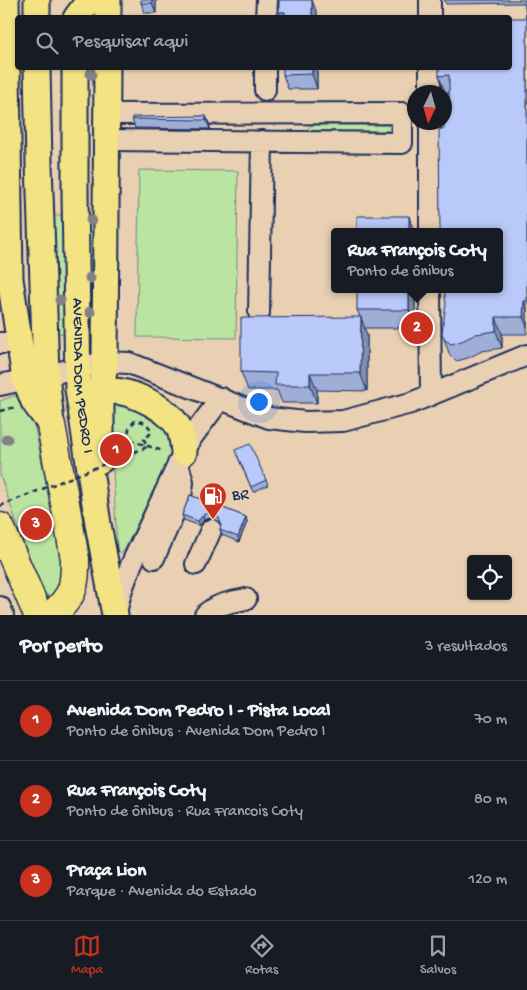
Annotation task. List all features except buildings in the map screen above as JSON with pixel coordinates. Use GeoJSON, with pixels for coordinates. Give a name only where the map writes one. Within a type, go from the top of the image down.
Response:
{"type":"FeatureCollection","features":[{"type":"Feature","properties":{"kind":"highway"},"geometry":{"type":"LineString","coordinates":[[51,425],[75,559],[75,581],[70,595],[52,615]]}},
{"type":"Feature","properties":{"kind":"highway"},"geometry":{"type":"LineString","coordinates":[[0,527],[38,615]]}},
{"type":"Feature","properties":{"kind":"main road","name":"AVENIDA DOM PEDRO I"},"geometry":{"type":"LineString","coordinates":[[6,0],[10,279],[9,343],[35,376]]}},
{"type":"Feature","properties":{"kind":"main road"},"geometry":{"type":"LineString","coordinates":[[75,0],[76,15]]}},
{"type":"Feature","properties":{"kind":"main road"},"geometry":{"type":"LineString","coordinates":[[78,15],[88,0]]}},
{"type":"Feature","properties":{"kind":"main road"},"geometry":{"type":"LineString","coordinates":[[108,0],[108,15]]}},
{"type":"Feature","properties":{"kind":"main road","name":"AVENIDA DOM PEDRO I"},"geometry":{"type":"LineString","coordinates":[[37,70],[40,209],[35,376],[51,425]]}},
{"type":"Feature","properties":{"kind":"main road"},"geometry":{"type":"LineString","coordinates":[[43,70],[56,102],[74,115],[107,114]]}},
{"type":"Feature","properties":{"kind":"main road","name":"AVENIDA DOM PEDRO I"},"geometry":{"type":"LineString","coordinates":[[75,70],[77,368],[101,397],[98,524]]}},
{"type":"Feature","properties":{"kind":"main road","name":"AVENIDA DOM PEDRO I"},"geometry":{"type":"LineString","coordinates":[[98,524],[101,397],[105,362],[107,70]]}},
{"type":"Feature","properties":{"kind":"main road"},"geometry":{"type":"LineString","coordinates":[[40,209],[57,170],[75,141],[106,140]]}},
{"type":"Feature","properties":{"kind":"main road"},"geometry":{"type":"LineString","coordinates":[[51,425],[101,397],[138,388],[152,389],[177,405],[186,416],[184,453]]}},
{"type":"Feature","properties":{"kind":"main road"},"geometry":{"type":"LineString","coordinates":[[98,524],[115,615]]}},
{"type":"Feature","properties":{"kind":"street"},"geometry":{"type":"LineString","coordinates":[[266,15],[267,0]]}},
{"type":"Feature","properties":{"kind":"street"},"geometry":{"type":"LineString","coordinates":[[430,0],[430,15]]}},
{"type":"Feature","properties":{"kind":"street"},"geometry":{"type":"LineString","coordinates":[[265,70],[265,90]]}},
{"type":"Feature","properties":{"kind":"street"},"geometry":{"type":"LineString","coordinates":[[430,70],[430,85]]}},
{"type":"Feature","properties":{"kind":"street"},"geometry":{"type":"LineString","coordinates":[[106,140],[402,143],[402,113],[107,114]]}},
{"type":"Feature","properties":{"kind":"street"},"geometry":{"type":"LineString","coordinates":[[238,114],[239,141]]}},
{"type":"Feature","properties":{"kind":"street"},"geometry":{"type":"LineString","coordinates":[[298,114],[298,142]]}},
{"type":"Feature","properties":{"kind":"street"},"geometry":{"type":"LineString","coordinates":[[430,130],[430,228]]}},
{"type":"Feature","properties":{"kind":"street"},"geometry":{"type":"LineString","coordinates":[[259,313],[262,142]]}},
{"type":"Feature","properties":{"kind":"street"},"geometry":{"type":"LineString","coordinates":[[430,293],[431,395]]}},
{"type":"Feature","properties":{"kind":"street"},"geometry":{"type":"LineString","coordinates":[[0,385],[105,362],[129,363],[269,418],[305,422],[342,421],[411,403],[527,355]]}},
{"type":"Feature","properties":{"kind":"street"},"geometry":{"type":"LineString","coordinates":[[115,615],[120,592],[130,566],[184,453],[221,398]]}},
{"type":"Feature","properties":{"kind":"street"},"geometry":{"type":"LineString","coordinates":[[154,558],[181,497],[184,453]]}},
{"type":"Feature","properties":{"kind":"street"},"geometry":{"type":"LineString","coordinates":[[196,564],[211,530]]}},
{"type":"Feature","properties":{"kind":"street"},"geometry":{"type":"LineString","coordinates":[[205,615],[218,606],[246,599]]}},
{"type":"Feature","properties":{"kind":"street"},"geometry":{"type":"LineString","coordinates":[[0,607],[4,615]]}},
{"type":"Feature","properties":{"kind":"path"},"geometry":{"type":"LineString","coordinates":[[0,411],[24,405]]}},
{"type":"Feature","properties":{"kind":"path"},"geometry":{"type":"LineString","coordinates":[[0,506],[147,447],[144,439],[150,434],[151,430],[142,421],[135,421],[130,426],[129,433],[133,441]]}},
{"type":"Feature","properties":{"kind":"path"},"geometry":{"type":"LineString","coordinates":[[101,446],[133,441],[184,453]]}},
{"type":"Feature","properties":{"kind":"green space"},"geometry":{"type":"Polygon","coordinates":[[[311,125],[388,125],[390,129],[387,131],[311,131],[308,129],[311,125]]]}},
{"type":"Feature","properties":{"kind":"green space"},"geometry":{"type":"Polygon","coordinates":[[[139,170],[238,171],[236,338],[137,337],[139,170]]]}},
{"type":"Feature","properties":{"kind":"green space"},"geometry":{"type":"Polygon","coordinates":[[[86,214],[94,214],[94,332],[87,332],[86,214]]]}},
{"type":"Feature","properties":{"kind":"green space"},"geometry":{"type":"Polygon","coordinates":[[[53,215],[62,215],[64,333],[56,334],[53,215]]]}},
{"type":"Feature","properties":{"kind":"green space"},"geometry":{"type":"Polygon","coordinates":[[[13,396],[20,396],[31,409],[64,572],[64,580],[53,596],[45,595],[40,590],[0,475],[0,401],[13,396]]]}},
{"type":"Feature","properties":{"kind":"green space"},"geometry":{"type":"Polygon","coordinates":[[[114,401],[165,418],[173,449],[124,551],[121,553],[117,550],[110,408],[114,401]]]}},
{"type":"Feature","properties":{"kind":"place","name":"Rua François Coty"},"geometry":{"type":"Point","coordinates":[417,328]}},
{"type":"Feature","properties":{"kind":"place","name":"Avenida Dom Pedro I - Pista Local"},"geometry":{"type":"Point","coordinates":[116,450]}},
{"type":"Feature","properties":{"kind":"place","name":"BR"},"geometry":{"type":"Point","coordinates":[213,520]}},
{"type":"Feature","properties":{"kind":"place","name":"Praça Lion"},"geometry":{"type":"Point","coordinates":[36,524]}}]}
